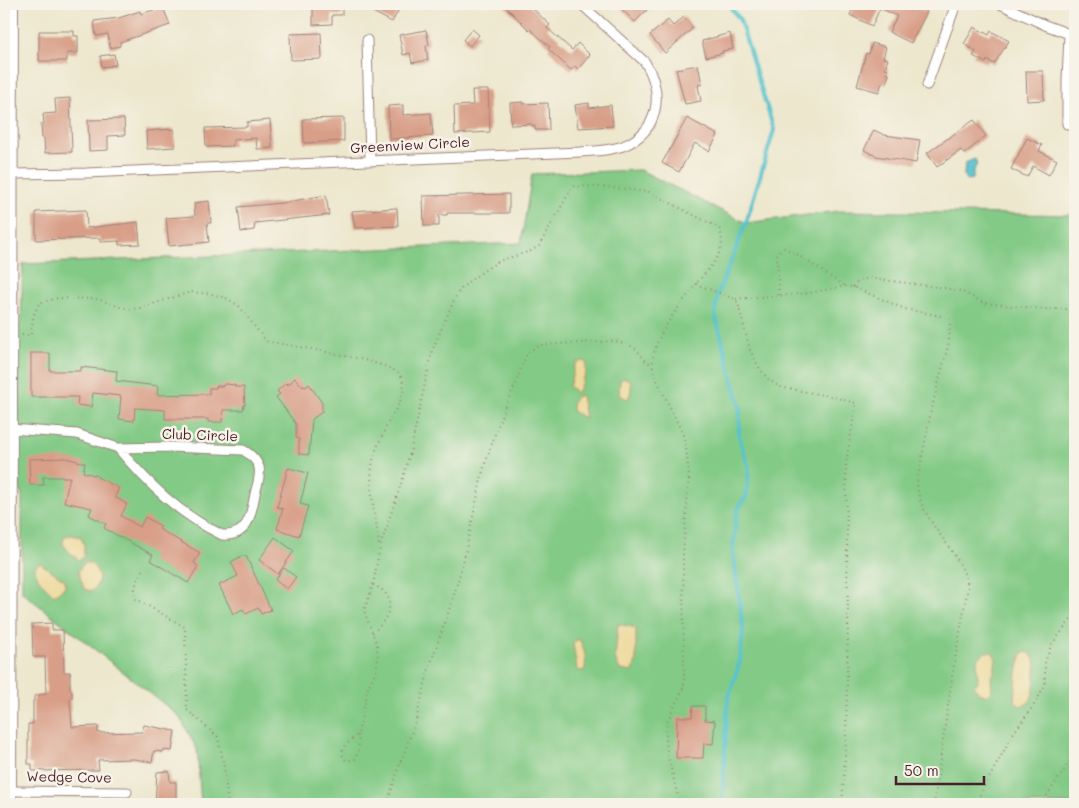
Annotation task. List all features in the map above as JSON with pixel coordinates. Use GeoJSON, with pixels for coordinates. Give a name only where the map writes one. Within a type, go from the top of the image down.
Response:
{"type":"FeatureCollection","features":[{"type":"Feature","properties":{"kind":"street"},"geometry":{"type":"LineString","coordinates":[[10,804],[12,4]]}},
{"type":"Feature","properties":{"kind":"street","name":"Greenview Circle"},"geometry":{"type":"LineString","coordinates":[[11,174],[370,161],[608,150],[623,146],[634,140],[652,121],[656,108],[657,94],[652,73],[645,62],[581,4]]}},
{"type":"Feature","properties":{"kind":"street"},"geometry":{"type":"LineString","coordinates":[[927,85],[956,4]]}},
{"type":"Feature","properties":{"kind":"street"},"geometry":{"type":"LineString","coordinates":[[1000,4],[1072,35],[1066,80],[1067,124]]}},
{"type":"Feature","properties":{"kind":"street"},"geometry":{"type":"LineString","coordinates":[[367,40],[370,161]]}},
{"type":"Feature","properties":{"kind":"street","name":"Club Circle"},"geometry":{"type":"LineString","coordinates":[[11,429],[77,434],[118,448],[213,448],[243,450],[249,453],[256,461],[260,476],[247,524],[242,530],[229,535],[222,535],[211,530],[169,502],[118,448]]}},
{"type":"Feature","properties":{"kind":"street","name":"Wedge Cove"},"geometry":{"type":"LineString","coordinates":[[10,791],[127,792]]}},
{"type":"Feature","properties":{"kind":"path"},"geometry":{"type":"LineString","coordinates":[[358,735],[350,740],[344,748],[342,754],[347,761],[356,759],[359,743],[358,735],[368,688],[376,671],[378,659],[377,644],[364,611],[373,585],[380,547],[411,449],[430,360],[454,300],[459,291],[499,261],[531,251],[539,246],[573,186],[605,187],[649,192],[718,228],[723,244],[716,257],[670,320],[657,342],[652,356],[654,374],[682,432],[686,447],[689,476],[683,554],[684,687],[667,721],[666,735],[667,753],[680,804]]}},
{"type":"Feature","properties":{"kind":"path"},"geometry":{"type":"LineString","coordinates":[[779,295],[777,254],[784,248],[792,251],[846,286]]}},
{"type":"Feature","properties":{"kind":"path"},"geometry":{"type":"LineString","coordinates":[[853,287],[858,281],[868,278],[961,291],[984,302],[1043,309],[1075,309]]}},
{"type":"Feature","properties":{"kind":"path"},"geometry":{"type":"LineString","coordinates":[[696,284],[735,299],[810,294],[846,286],[853,287],[905,309],[947,317],[950,322],[949,342],[931,411],[917,483],[923,505],[961,567],[967,578],[968,586],[952,677],[934,804]]}},
{"type":"Feature","properties":{"kind":"path"},"geometry":{"type":"LineString","coordinates":[[11,334],[31,335],[33,317],[40,303],[58,298],[98,298],[130,309],[140,308],[190,292],[200,292],[226,298],[239,306],[266,341],[366,360],[392,368],[401,376],[402,396],[381,438],[372,464],[372,501],[380,547]]}},
{"type":"Feature","properties":{"kind":"path"},"geometry":{"type":"LineString","coordinates":[[735,299],[742,315],[750,350],[760,369],[769,380],[780,387],[856,403],[846,464],[848,620],[846,739],[842,804]]}},
{"type":"Feature","properties":{"kind":"path"},"geometry":{"type":"LineString","coordinates":[[387,804],[415,724],[429,668],[464,559],[483,470],[504,408],[527,353],[540,345],[605,341],[627,344],[652,366]]}},
{"type":"Feature","properties":{"kind":"path"},"geometry":{"type":"LineString","coordinates":[[142,570],[136,583],[134,594],[136,600],[185,627],[187,710],[218,737],[224,766],[228,804]]}},
{"type":"Feature","properties":{"kind":"path"},"geometry":{"type":"LineString","coordinates":[[373,585],[384,590],[388,598],[390,610],[383,623],[373,633]]}},
{"type":"Feature","properties":{"kind":"path"},"geometry":{"type":"LineString","coordinates":[[975,804],[1013,734],[1036,702],[1045,684],[1045,662],[1052,644],[1075,614]]}},
{"type":"Feature","properties":{"kind":"path"},"geometry":{"type":"LineString","coordinates":[[1042,804],[1075,754]]}},
{"type":"Feature","properties":{"kind":"green space"},"geometry":{"type":"Polygon","coordinates":[[[640,170],[746,223],[839,211],[1075,215],[1075,804],[201,804],[197,749],[179,716],[22,592],[22,498],[11,429],[11,334],[21,322],[23,264],[521,243],[532,174],[640,170]]]}},
{"type":"Feature","properties":{"kind":"sand"},"geometry":{"type":"Polygon","coordinates":[[[586,361],[586,372],[577,393],[569,386],[573,370],[577,362],[586,361]]]}},
{"type":"Feature","properties":{"kind":"sand"},"geometry":{"type":"Polygon","coordinates":[[[625,378],[630,380],[631,383],[628,399],[619,395],[620,380],[625,378]]]}},
{"type":"Feature","properties":{"kind":"sand"},"geometry":{"type":"Polygon","coordinates":[[[581,395],[585,418],[572,411],[574,399],[581,395]]]}},
{"type":"Feature","properties":{"kind":"sand"},"geometry":{"type":"Polygon","coordinates":[[[64,536],[81,537],[84,545],[84,557],[79,560],[63,544],[64,536]]]}},
{"type":"Feature","properties":{"kind":"sand"},"geometry":{"type":"Polygon","coordinates":[[[40,563],[65,580],[65,587],[54,595],[36,574],[35,566],[40,563]]]}},
{"type":"Feature","properties":{"kind":"sand"},"geometry":{"type":"Polygon","coordinates":[[[84,563],[91,563],[98,573],[97,584],[92,591],[84,589],[78,571],[84,563]]]}},
{"type":"Feature","properties":{"kind":"sand"},"geometry":{"type":"Polygon","coordinates":[[[618,624],[636,628],[636,660],[633,672],[620,670],[615,659],[618,624]]]}},
{"type":"Feature","properties":{"kind":"sand"},"geometry":{"type":"Polygon","coordinates":[[[576,640],[580,640],[584,651],[586,663],[584,671],[577,670],[573,644],[576,640]]]}},
{"type":"Feature","properties":{"kind":"sand"},"geometry":{"type":"Polygon","coordinates":[[[985,652],[992,652],[996,658],[994,673],[991,676],[992,690],[987,696],[978,692],[974,686],[978,682],[977,660],[985,652]]]}},
{"type":"Feature","properties":{"kind":"sand"},"geometry":{"type":"Polygon","coordinates":[[[1023,652],[1030,653],[1036,663],[1031,700],[1020,706],[1015,701],[1016,682],[1023,652]]]}},
{"type":"Feature","properties":{"kind":"water"},"geometry":{"type":"Polygon","coordinates":[[[975,159],[977,164],[973,172],[973,179],[966,180],[964,175],[965,163],[975,159]]]}},
{"type":"Feature","properties":{"kind":"building"},"geometry":{"type":"Polygon","coordinates":[[[313,4],[342,4],[342,15],[332,15],[332,24],[313,25],[313,4]]]}},
{"type":"Feature","properties":{"kind":"building"},"geometry":{"type":"Polygon","coordinates":[[[375,4],[402,4],[392,22],[371,11],[375,4]]]}},
{"type":"Feature","properties":{"kind":"building"},"geometry":{"type":"Polygon","coordinates":[[[503,4],[528,4],[550,25],[547,28],[572,50],[578,43],[590,55],[578,69],[575,66],[571,70],[548,49],[550,47],[529,30],[503,4]]]}},
{"type":"Feature","properties":{"kind":"building"},"geometry":{"type":"Polygon","coordinates":[[[616,4],[653,4],[635,22],[616,4]]]}},
{"type":"Feature","properties":{"kind":"building"},"geometry":{"type":"Polygon","coordinates":[[[855,4],[911,4],[927,12],[911,43],[889,32],[897,16],[880,8],[872,26],[850,15],[855,4]]]}},
{"type":"Feature","properties":{"kind":"building"},"geometry":{"type":"Polygon","coordinates":[[[163,7],[170,25],[120,42],[120,46],[110,48],[108,34],[96,36],[94,21],[119,18],[140,11],[141,14],[163,7]]]}},
{"type":"Feature","properties":{"kind":"building"},"geometry":{"type":"Polygon","coordinates":[[[684,17],[693,28],[665,53],[650,35],[668,20],[673,26],[684,17]]]}},
{"type":"Feature","properties":{"kind":"building"},"geometry":{"type":"Polygon","coordinates":[[[974,27],[989,35],[991,31],[1009,41],[994,64],[987,60],[986,63],[973,56],[976,51],[964,44],[974,27]]]}},
{"type":"Feature","properties":{"kind":"building"},"geometry":{"type":"Polygon","coordinates":[[[472,29],[479,35],[470,46],[463,40],[472,29]]]}},
{"type":"Feature","properties":{"kind":"building"},"geometry":{"type":"Polygon","coordinates":[[[426,30],[429,45],[426,46],[428,60],[412,63],[410,53],[403,55],[399,35],[426,30]]]}},
{"type":"Feature","properties":{"kind":"building"},"geometry":{"type":"Polygon","coordinates":[[[39,31],[74,31],[74,36],[78,36],[78,53],[67,53],[67,61],[39,61],[39,31]]]}},
{"type":"Feature","properties":{"kind":"building"},"geometry":{"type":"Polygon","coordinates":[[[321,33],[322,59],[291,60],[290,34],[321,33]]]}},
{"type":"Feature","properties":{"kind":"building"},"geometry":{"type":"Polygon","coordinates":[[[730,33],[733,49],[706,57],[702,41],[730,33]]]}},
{"type":"Feature","properties":{"kind":"building"},"geometry":{"type":"Polygon","coordinates":[[[872,43],[886,47],[883,58],[888,59],[885,68],[888,69],[886,73],[889,74],[886,84],[882,83],[879,92],[857,86],[866,53],[869,54],[872,43]]]}},
{"type":"Feature","properties":{"kind":"building"},"geometry":{"type":"Polygon","coordinates":[[[114,54],[116,65],[102,67],[100,56],[114,54]]]}},
{"type":"Feature","properties":{"kind":"building"},"geometry":{"type":"Polygon","coordinates":[[[698,65],[702,84],[698,85],[701,101],[685,104],[676,69],[698,65]]]}},
{"type":"Feature","properties":{"kind":"building"},"geometry":{"type":"Polygon","coordinates":[[[1026,71],[1043,71],[1044,100],[1027,101],[1026,71]]]}},
{"type":"Feature","properties":{"kind":"building"},"geometry":{"type":"Polygon","coordinates":[[[472,90],[488,90],[490,132],[455,134],[454,106],[473,105],[472,90]]]}},
{"type":"Feature","properties":{"kind":"building"},"geometry":{"type":"Polygon","coordinates":[[[70,98],[72,152],[45,153],[41,124],[44,124],[43,114],[56,113],[55,99],[70,98]]]}},
{"type":"Feature","properties":{"kind":"building"},"geometry":{"type":"Polygon","coordinates":[[[523,102],[523,104],[548,103],[549,130],[535,130],[535,126],[532,126],[532,124],[511,125],[510,103],[523,102]]]}},
{"type":"Feature","properties":{"kind":"building"},"geometry":{"type":"Polygon","coordinates":[[[589,103],[589,108],[611,105],[613,126],[578,128],[575,105],[589,103]]]}},
{"type":"Feature","properties":{"kind":"building"},"geometry":{"type":"Polygon","coordinates":[[[403,105],[403,115],[431,113],[433,136],[389,139],[388,106],[403,105]]]}},
{"type":"Feature","properties":{"kind":"building"},"geometry":{"type":"Polygon","coordinates":[[[344,118],[344,141],[304,143],[303,119],[344,118]]]}},
{"type":"Feature","properties":{"kind":"building"},"geometry":{"type":"Polygon","coordinates":[[[687,118],[718,135],[709,151],[695,143],[679,172],[662,163],[687,118]]]}},
{"type":"Feature","properties":{"kind":"building"},"geometry":{"type":"Polygon","coordinates":[[[124,119],[125,135],[108,136],[108,150],[89,151],[88,120],[124,119]]]}},
{"type":"Feature","properties":{"kind":"building"},"geometry":{"type":"Polygon","coordinates":[[[270,120],[272,148],[257,149],[256,138],[233,140],[233,146],[206,147],[205,128],[247,127],[247,122],[270,120]]]}},
{"type":"Feature","properties":{"kind":"building"},"geometry":{"type":"Polygon","coordinates":[[[974,120],[986,136],[964,154],[961,150],[937,167],[927,153],[974,120]]]}},
{"type":"Feature","properties":{"kind":"building"},"geometry":{"type":"Polygon","coordinates":[[[174,129],[175,147],[147,149],[146,131],[174,129]]]}},
{"type":"Feature","properties":{"kind":"building"},"geometry":{"type":"Polygon","coordinates":[[[874,130],[884,135],[920,140],[916,163],[876,156],[864,150],[874,130]]]}},
{"type":"Feature","properties":{"kind":"building"},"geometry":{"type":"Polygon","coordinates":[[[1027,138],[1042,145],[1039,151],[1057,160],[1049,175],[1033,166],[1027,177],[1011,169],[1027,138]]]}},
{"type":"Feature","properties":{"kind":"building"},"geometry":{"type":"Polygon","coordinates":[[[509,194],[509,213],[447,213],[447,215],[439,215],[439,226],[424,226],[423,196],[509,194]]]}},
{"type":"Feature","properties":{"kind":"building"},"geometry":{"type":"Polygon","coordinates":[[[326,195],[329,215],[255,223],[254,230],[241,232],[238,207],[282,203],[326,195]]]}},
{"type":"Feature","properties":{"kind":"building"},"geometry":{"type":"Polygon","coordinates":[[[209,201],[211,223],[207,223],[209,242],[169,246],[166,218],[195,216],[194,203],[209,201]]]}},
{"type":"Feature","properties":{"kind":"building"},"geometry":{"type":"Polygon","coordinates":[[[397,208],[398,226],[355,228],[352,211],[397,208]]]}},
{"type":"Feature","properties":{"kind":"building"},"geometry":{"type":"Polygon","coordinates":[[[86,210],[87,228],[138,222],[140,244],[119,245],[119,241],[100,242],[100,238],[36,240],[36,212],[86,210]]]}},
{"type":"Feature","properties":{"kind":"building"},"geometry":{"type":"Polygon","coordinates":[[[31,353],[50,353],[50,371],[81,371],[81,367],[117,371],[116,381],[158,386],[157,395],[209,394],[209,388],[216,388],[216,386],[225,384],[244,387],[245,405],[243,410],[223,410],[222,422],[208,422],[208,419],[165,419],[165,410],[135,408],[134,421],[119,419],[121,396],[93,393],[91,407],[77,405],[78,397],[31,397],[31,353]]]}},
{"type":"Feature","properties":{"kind":"building"},"geometry":{"type":"Polygon","coordinates":[[[295,378],[303,387],[309,384],[322,403],[322,412],[312,419],[309,455],[299,454],[296,424],[276,397],[280,394],[277,391],[286,383],[288,385],[295,378]]]}},
{"type":"Feature","properties":{"kind":"building"},"geometry":{"type":"Polygon","coordinates":[[[66,458],[85,463],[83,472],[98,476],[119,488],[115,497],[127,504],[121,516],[140,527],[145,517],[161,526],[159,529],[200,553],[194,563],[198,566],[188,583],[150,560],[153,555],[104,528],[106,524],[89,515],[92,508],[64,502],[70,477],[43,477],[44,485],[30,485],[29,459],[66,458]]]}},
{"type":"Feature","properties":{"kind":"building"},"geometry":{"type":"Polygon","coordinates":[[[288,468],[308,473],[300,504],[308,506],[299,536],[277,529],[283,509],[277,507],[288,468]]]}},
{"type":"Feature","properties":{"kind":"building"},"geometry":{"type":"Polygon","coordinates":[[[275,537],[294,551],[278,574],[259,560],[275,537]]]}},
{"type":"Feature","properties":{"kind":"building"},"geometry":{"type":"Polygon","coordinates":[[[246,556],[271,610],[261,614],[258,608],[246,614],[243,609],[233,614],[219,585],[238,576],[231,562],[246,556]]]}},
{"type":"Feature","properties":{"kind":"building"},"geometry":{"type":"Polygon","coordinates":[[[284,568],[296,577],[287,589],[275,580],[284,568]]]}},
{"type":"Feature","properties":{"kind":"building"},"geometry":{"type":"Polygon","coordinates":[[[52,623],[52,630],[63,630],[64,672],[70,672],[70,689],[72,692],[70,700],[72,727],[98,726],[98,733],[142,732],[144,725],[175,731],[172,751],[154,751],[152,762],[134,759],[98,760],[99,770],[32,771],[32,764],[28,764],[28,724],[33,724],[34,696],[46,694],[45,657],[33,657],[32,624],[52,623]]]}},
{"type":"Feature","properties":{"kind":"building"},"geometry":{"type":"Polygon","coordinates":[[[693,706],[705,706],[705,720],[715,721],[713,744],[704,743],[703,758],[676,758],[677,717],[692,717],[693,706]]]}},
{"type":"Feature","properties":{"kind":"building"},"geometry":{"type":"Polygon","coordinates":[[[169,771],[170,782],[176,782],[176,804],[155,804],[157,772],[169,771]]]}},
{"type":"Feature","properties":{"kind":"waterway"},"geometry":{"type":"LineString","coordinates":[[722,804],[728,699],[740,661],[743,630],[733,550],[736,517],[740,505],[746,497],[749,469],[739,436],[740,407],[715,314],[718,293],[746,223],[774,130],[740,20],[728,4]]}}]}
